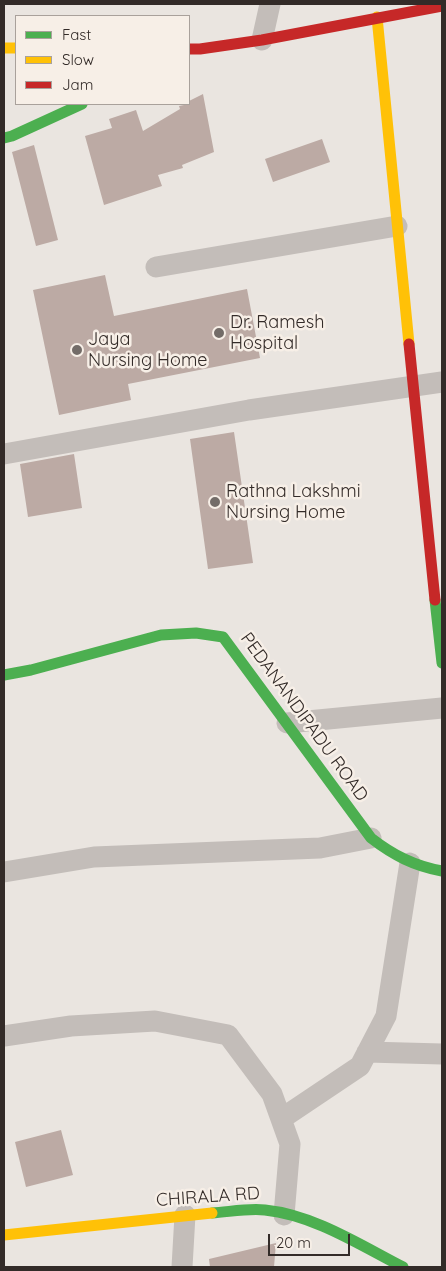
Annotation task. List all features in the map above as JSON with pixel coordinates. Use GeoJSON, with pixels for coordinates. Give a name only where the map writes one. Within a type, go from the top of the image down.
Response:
{"type":"FeatureCollection","features":[{"type":"Feature","properties":{"kind":"street"},"geometry":{"type":"LineString","coordinates":[[262,40],[270,4]]}},
{"type":"Feature","properties":{"kind":"street"},"geometry":{"type":"LineString","coordinates":[[194,49],[262,40],[442,6]]}},
{"type":"Feature","properties":{"kind":"street"},"geometry":{"type":"LineString","coordinates":[[377,17],[442,663]]}},
{"type":"Feature","properties":{"kind":"street"},"geometry":{"type":"LineString","coordinates":[[4,138],[80,105]]}},
{"type":"Feature","properties":{"kind":"street"},"geometry":{"type":"LineString","coordinates":[[156,267],[397,226]]}},
{"type":"Feature","properties":{"kind":"street"},"geometry":{"type":"LineString","coordinates":[[4,454],[249,410],[442,382]]}},
{"type":"Feature","properties":{"kind":"street","name":"PEDANANDIPADU ROAD"},"geometry":{"type":"LineString","coordinates":[[4,675],[31,670],[161,635],[196,633],[223,637],[371,838],[394,855],[422,868],[442,871]]}},
{"type":"Feature","properties":{"kind":"street"},"geometry":{"type":"LineString","coordinates":[[287,724],[442,708]]}},
{"type":"Feature","properties":{"kind":"street"},"geometry":{"type":"LineString","coordinates":[[4,872],[94,857],[320,848],[371,838]]}},
{"type":"Feature","properties":{"kind":"street"},"geometry":{"type":"LineString","coordinates":[[281,1119],[360,1066],[386,1016],[410,862]]}},
{"type":"Feature","properties":{"kind":"street"},"geometry":{"type":"LineString","coordinates":[[4,1036],[72,1026],[155,1021],[228,1036],[272,1094],[290,1144],[284,1214]]}},
{"type":"Feature","properties":{"kind":"street"},"geometry":{"type":"LineString","coordinates":[[367,1052],[442,1054]]}},
{"type":"Feature","properties":{"kind":"street","name":"CHIRALA RD"},"geometry":{"type":"LineString","coordinates":[[4,1235],[185,1215],[244,1210],[269,1211],[284,1214],[337,1234],[374,1260],[403,1267]]}},
{"type":"Feature","properties":{"kind":"street"},"geometry":{"type":"LineString","coordinates":[[182,1267],[185,1215]]}},
{"type":"Feature","properties":{"kind":"building"},"geometry":{"type":"Polygon","coordinates":[[[203,94],[214,152],[182,165],[183,168],[158,175],[162,186],[104,205],[85,136],[112,128],[109,119],[136,110],[143,131],[180,109],[179,106],[190,105],[190,100],[203,94]]]}},
{"type":"Feature","properties":{"kind":"building"},"geometry":{"type":"Polygon","coordinates":[[[322,139],[330,162],[273,182],[265,159],[322,139]]]}},
{"type":"Feature","properties":{"kind":"building"},"geometry":{"type":"Polygon","coordinates":[[[34,145],[58,240],[36,246],[12,152],[34,145]]]}},
{"type":"Feature","properties":{"kind":"building"},"geometry":{"type":"Polygon","coordinates":[[[105,275],[114,316],[247,289],[260,358],[128,384],[131,400],[59,415],[33,290],[105,275]]]}},
{"type":"Feature","properties":{"kind":"building"},"geometry":{"type":"Polygon","coordinates":[[[234,432],[253,563],[208,569],[190,439],[234,432]]]}},
{"type":"Feature","properties":{"kind":"building"},"geometry":{"type":"Polygon","coordinates":[[[74,454],[82,508],[28,517],[20,464],[74,454]]]}},
{"type":"Feature","properties":{"kind":"building"},"geometry":{"type":"Polygon","coordinates":[[[61,1130],[73,1175],[26,1187],[15,1142],[61,1130]]]}},
{"type":"Feature","properties":{"kind":"building"},"geometry":{"type":"Polygon","coordinates":[[[276,1243],[274,1267],[210,1267],[209,1259],[276,1243]]]}},
{"type":"Feature","properties":{"kind":"traffic: fast"},"geometry":{"type":"LineString","coordinates":[[4,138],[80,105]]}},
{"type":"Feature","properties":{"kind":"traffic: fast"},"geometry":{"type":"LineString","coordinates":[[435,600],[442,663]]}},
{"type":"Feature","properties":{"kind":"traffic: fast"},"geometry":{"type":"LineString","coordinates":[[4,675],[31,670],[161,635],[196,633],[223,637],[371,838],[387,850],[404,859],[442,871]]}},
{"type":"Feature","properties":{"kind":"traffic: fast"},"geometry":{"type":"LineString","coordinates":[[212,1213],[265,1210],[301,1218],[336,1232],[403,1267]]}},
{"type":"Feature","properties":{"kind":"traffic: slow"},"geometry":{"type":"LineString","coordinates":[[377,17],[409,344]]}},
{"type":"Feature","properties":{"kind":"traffic: slow"},"geometry":{"type":"LineString","coordinates":[[4,48],[15,48]]}},
{"type":"Feature","properties":{"kind":"traffic: slow"},"geometry":{"type":"LineString","coordinates":[[4,1235],[212,1213]]}},
{"type":"Feature","properties":{"kind":"traffic: jam"},"geometry":{"type":"LineString","coordinates":[[190,49],[262,40],[442,6]]}},
{"type":"Feature","properties":{"kind":"traffic: jam"},"geometry":{"type":"LineString","coordinates":[[409,344],[435,600]]}},
{"type":"Feature","properties":{"kind":"place","name":"Dr. Ramesh Hospital"},"geometry":{"type":"Point","coordinates":[219,333]}},
{"type":"Feature","properties":{"kind":"place","name":"Jaya Nursing Home"},"geometry":{"type":"Point","coordinates":[77,350]}},
{"type":"Feature","properties":{"kind":"place","name":"Rathna Lakshmi Nursing Home"},"geometry":{"type":"Point","coordinates":[215,502]}}]}
